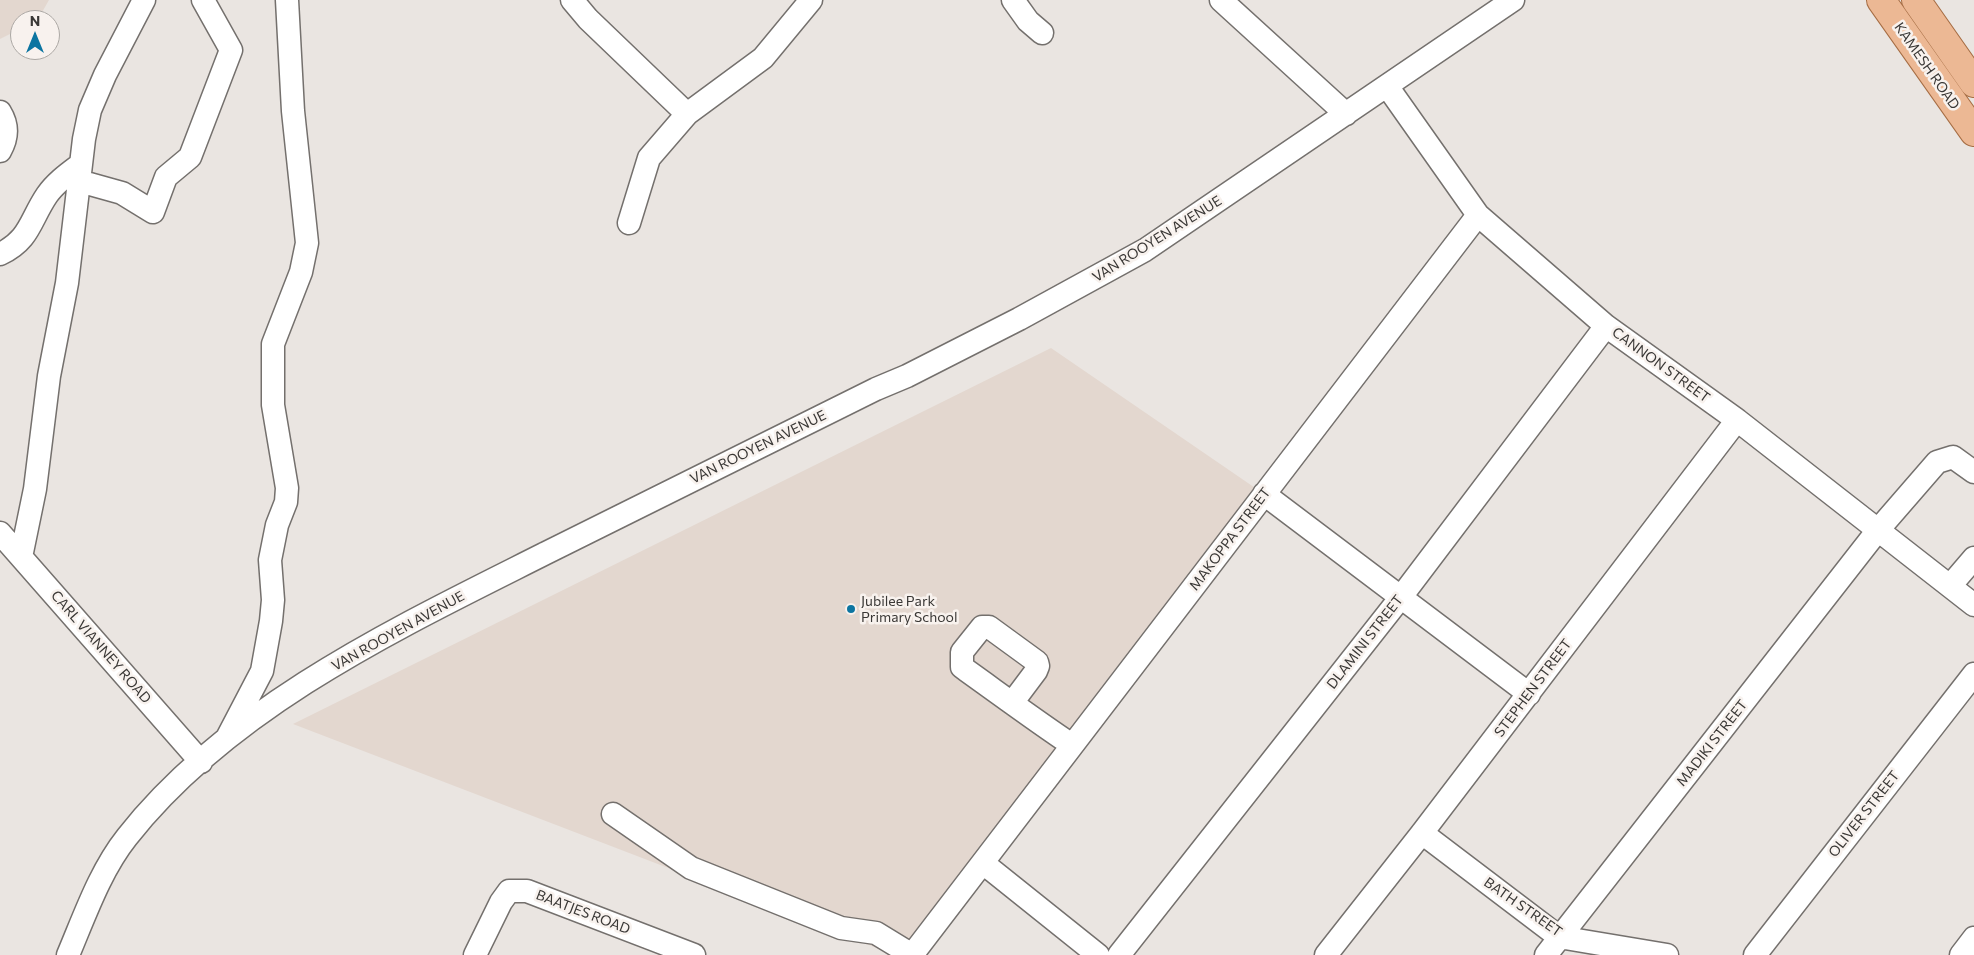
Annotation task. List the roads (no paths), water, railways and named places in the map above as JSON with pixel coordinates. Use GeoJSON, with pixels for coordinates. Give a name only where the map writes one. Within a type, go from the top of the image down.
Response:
{"type":"FeatureCollection","features":[{"type":"Feature","properties":{"kind":"main road","name":"KAMESH ROAD"},"geometry":{"type":"LineString","coordinates":[[1881,0],[1974,132]]}},
{"type":"Feature","properties":{"kind":"main road","name":"KAMESH ROAD"},"geometry":{"type":"LineString","coordinates":[[1919,1],[1974,83]]}},
{"type":"Feature","properties":{"kind":"street"},"geometry":{"type":"LineString","coordinates":[[21,557],[36,489],[49,376],[67,283],[80,172],[90,110],[104,75],[144,0]]}},
{"type":"Feature","properties":{"kind":"street"},"geometry":{"type":"LineString","coordinates":[[0,254],[15,247],[26,235],[47,195],[58,181],[80,172],[154,212],[166,177],[190,157],[231,50],[203,0]]}},
{"type":"Feature","properties":{"kind":"street"},"geometry":{"type":"LineString","coordinates":[[225,742],[262,671],[274,600],[270,560],[277,524],[286,502],[287,488],[273,405],[274,344],[301,272],[307,243],[293,111],[287,0]]}},
{"type":"Feature","properties":{"kind":"street"},"geometry":{"type":"LineString","coordinates":[[572,0],[588,19],[687,114]]}},
{"type":"Feature","properties":{"kind":"street"},"geometry":{"type":"LineString","coordinates":[[630,223],[649,158],[687,114],[762,58],[811,0]]}},
{"type":"Feature","properties":{"kind":"street"},"geometry":{"type":"LineString","coordinates":[[1012,0],[1028,21],[1042,33]]}},
{"type":"Feature","properties":{"kind":"street"},"geometry":{"type":"LineString","coordinates":[[1221,0],[1346,114]]}},
{"type":"Feature","properties":{"kind":"street","name":"VAN ROOYEN AVENUE"},"geometry":{"type":"LineString","coordinates":[[68,955],[92,898],[126,838],[174,787],[201,762],[300,687],[429,611],[876,388],[907,376],[1096,279],[1145,250],[1513,0]]}},
{"type":"Feature","properties":{"kind":"street","name":"CANNON STREET"},"geometry":{"type":"LineString","coordinates":[[1387,86],[1478,215],[1606,326],[1737,420],[1974,605]]}},
{"type":"Feature","properties":{"kind":"street"},"geometry":{"type":"LineString","coordinates":[[0,112],[7,127],[5,142],[0,151]]}},
{"type":"Feature","properties":{"kind":"street","name":"MAKOPPA STREET"},"geometry":{"type":"LineString","coordinates":[[912,955],[1478,215]]}},
{"type":"Feature","properties":{"kind":"street","name":"DLAMINI STREET"},"geometry":{"type":"LineString","coordinates":[[1119,955],[1401,597],[1606,326]]}},
{"type":"Feature","properties":{"kind":"street","name":"STEPHEN STREET"},"geometry":{"type":"LineString","coordinates":[[1326,955],[1529,694],[1737,420]]}},
{"type":"Feature","properties":{"kind":"street","name":"MADIKI STREET"},"geometry":{"type":"LineString","coordinates":[[1546,955],[1878,530],[1941,458],[1957,458],[1974,472]]}},
{"type":"Feature","properties":{"kind":"street"},"geometry":{"type":"LineString","coordinates":[[1264,494],[1529,694]]}},
{"type":"Feature","properties":{"kind":"street","name":"CARL VIANNEY ROAD"},"geometry":{"type":"LineString","coordinates":[[0,533],[201,762]]}},
{"type":"Feature","properties":{"kind":"street"},"geometry":{"type":"LineString","coordinates":[[1950,586],[1974,558]]}},
{"type":"Feature","properties":{"kind":"street","name":"OLIVER STREET"},"geometry":{"type":"LineString","coordinates":[[1755,955],[1974,674]]}},
{"type":"Feature","properties":{"kind":"street"},"geometry":{"type":"LineString","coordinates":[[1012,703],[1072,745]]}},
{"type":"Feature","properties":{"kind":"street"},"geometry":{"type":"LineString","coordinates":[[613,814],[692,868],[840,928],[876,933],[912,955]]}},
{"type":"Feature","properties":{"kind":"street","name":"BATH STREET"},"geometry":{"type":"LineString","coordinates":[[1422,833],[1559,936],[1667,955]]}},
{"type":"Feature","properties":{"kind":"street"},"geometry":{"type":"LineString","coordinates":[[983,863],[1098,955]]}},
{"type":"Feature","properties":{"kind":"street","name":"BAATJES ROAD"},"geometry":{"type":"LineString","coordinates":[[475,955],[501,902],[509,891],[527,891],[694,955]]}},
{"type":"Feature","properties":{"kind":"street"},"geometry":{"type":"LineString","coordinates":[[1960,955],[1974,938]]}},
{"type":"Feature","properties":{"kind":"place","name":"Jubilee Park Primary School"},"geometry":{"type":"Point","coordinates":[851,609]}}]}
